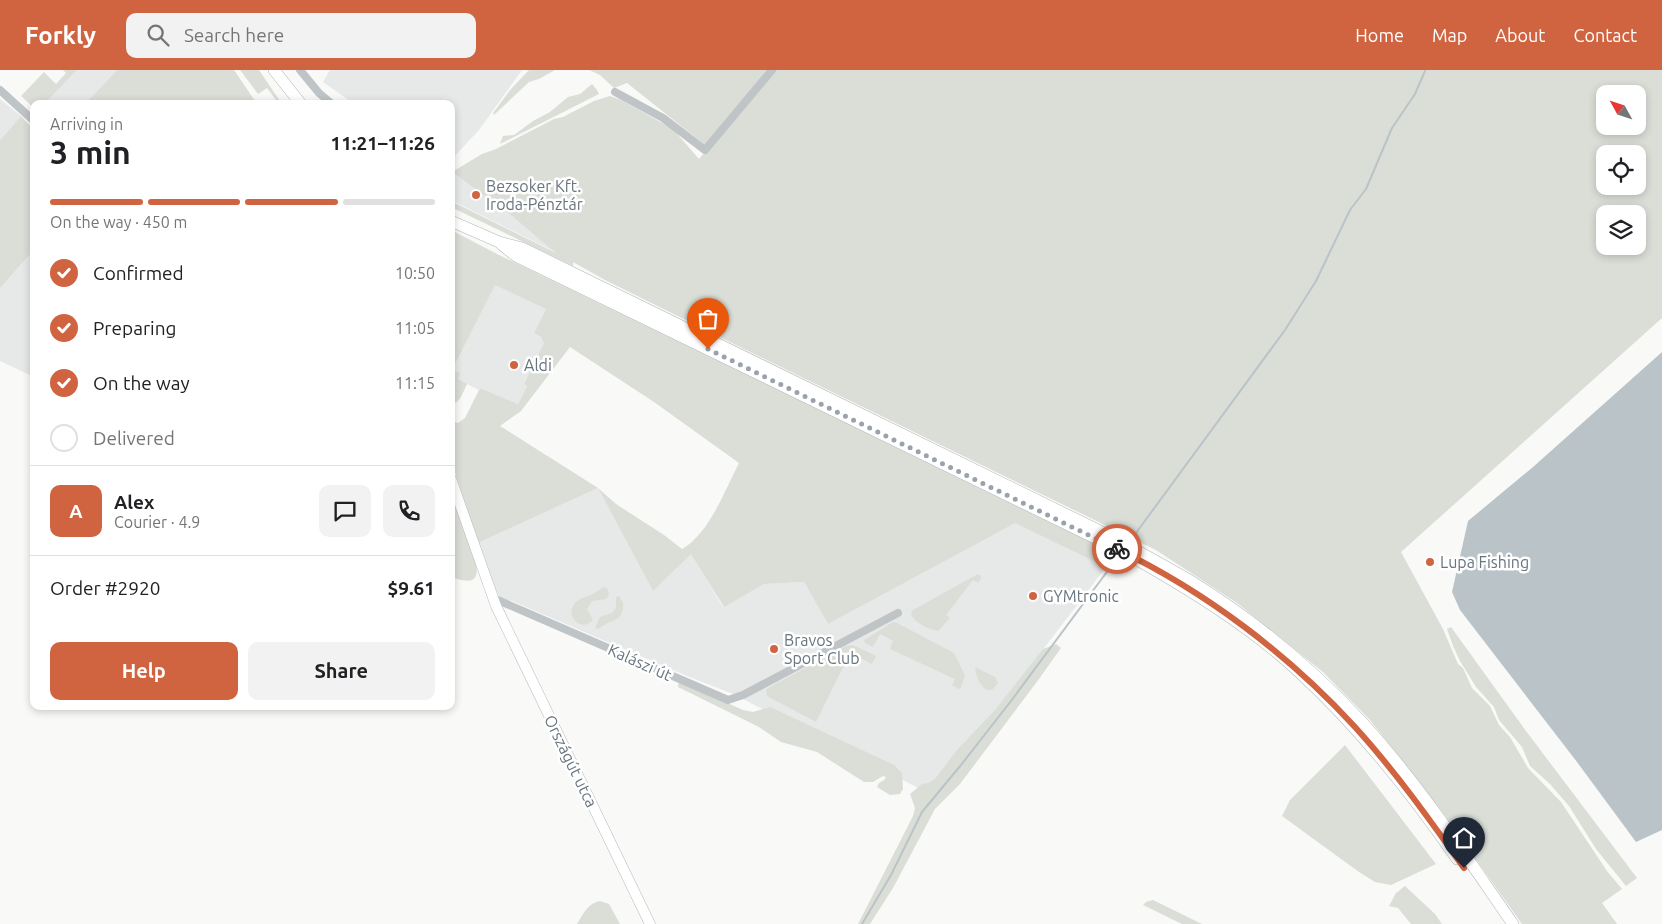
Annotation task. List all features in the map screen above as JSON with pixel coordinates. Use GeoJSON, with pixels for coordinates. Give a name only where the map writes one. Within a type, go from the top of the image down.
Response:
{"type":"FeatureCollection","features":[{"type":"Feature","properties":{"kind":"main road"},"geometry":{"type":"LineString","coordinates":[[274,70],[298,100]]}},
{"type":"Feature","properties":{"kind":"main road"},"geometry":{"type":"LineString","coordinates":[[455,223],[499,242],[522,248],[1106,534],[1190,580],[1238,612],[1303,665],[1361,721],[1416,789],[1513,924]]}},
{"type":"Feature","properties":{"kind":"main road"},"geometry":{"type":"LineString","coordinates":[[499,242],[516,256],[1127,554],[1185,587],[1227,615],[1298,670],[1354,726],[1403,785],[1504,924]]}},
{"type":"Feature","properties":{"kind":"main road"},"geometry":{"type":"LineString","coordinates":[[455,490],[493,598]]}},
{"type":"Feature","properties":{"kind":"main road","name":"Országút utca"},"geometry":{"type":"LineString","coordinates":[[493,598],[650,924]]}},
{"type":"Feature","properties":{"kind":"street"},"geometry":{"type":"LineString","coordinates":[[300,70],[327,100]]}},
{"type":"Feature","properties":{"kind":"street"},"geometry":{"type":"LineString","coordinates":[[615,92],[674,125],[705,150],[772,70]]}},
{"type":"Feature","properties":{"kind":"street"},"geometry":{"type":"LineString","coordinates":[[0,90],[30,117]]}},
{"type":"Feature","properties":{"kind":"street","name":"Kalászi út"},"geometry":{"type":"LineString","coordinates":[[493,598],[728,700],[743,695],[898,612]]}},
{"type":"Feature","properties":{"kind":"shaded area"},"geometry":{"type":"Polygon","coordinates":[[[63,70],[77,70],[48,100],[30,100],[30,104],[21,96],[44,72],[56,84],[66,73],[63,70]]]}},
{"type":"Feature","properties":{"kind":"shaded area"},"geometry":{"type":"Polygon","coordinates":[[[77,70],[117,70],[89,100],[48,100],[77,70]]]}},
{"type":"Feature","properties":{"kind":"shaded area"},"geometry":{"type":"Polygon","coordinates":[[[117,70],[234,70],[254,100],[89,100],[117,70]]]}},
{"type":"Feature","properties":{"kind":"shaded area"},"geometry":{"type":"Polygon","coordinates":[[[240,70],[259,70],[279,100],[276,100],[267,88],[258,94],[240,70]]]}},
{"type":"Feature","properties":{"kind":"shaded area"},"geometry":{"type":"Polygon","coordinates":[[[330,70],[522,70],[479,130],[455,156],[455,100],[348,100],[323,82],[330,70]]]}},
{"type":"Feature","properties":{"kind":"shaded area"},"geometry":{"type":"Polygon","coordinates":[[[529,70],[555,70],[529,82],[494,115],[493,113],[511,89],[529,70]]]}},
{"type":"Feature","properties":{"kind":"shaded area"},"geometry":{"type":"Polygon","coordinates":[[[589,70],[767,70],[705,145],[627,83],[614,88],[600,75],[589,70]]]}},
{"type":"Feature","properties":{"kind":"shaded area"},"geometry":{"type":"Polygon","coordinates":[[[774,70],[1662,70],[1662,318],[1401,552],[1443,629],[1458,664],[1463,668],[1472,688],[1490,706],[1499,725],[1510,737],[1528,768],[1561,802],[1607,871],[1622,889],[1602,903],[1617,924],[1522,924],[1440,809],[1370,720],[1323,672],[1237,603],[1156,550],[742,348],[605,280],[573,262],[573,266],[455,209],[455,203],[556,253],[512,216],[455,174],[455,170],[482,154],[594,101],[610,96],[621,100],[673,129],[699,159],[774,70]]]}},
{"type":"Feature","properties":{"kind":"shaded area"},"geometry":{"type":"Polygon","coordinates":[[[592,84],[599,94],[500,144],[503,136],[514,135],[533,121],[550,112],[568,97],[580,94],[592,84]]]}},
{"type":"Feature","properties":{"kind":"shaded area"},"geometry":{"type":"Polygon","coordinates":[[[0,99],[21,116],[0,140],[0,99]]]}},
{"type":"Feature","properties":{"kind":"shaded area"},"geometry":{"type":"Polygon","coordinates":[[[21,116],[30,126],[30,254],[0,288],[0,140],[21,116]]]}},
{"type":"Feature","properties":{"kind":"shaded area"},"geometry":{"type":"Polygon","coordinates":[[[455,174],[512,216],[557,253],[455,202],[455,174]]]}},
{"type":"Feature","properties":{"kind":"shaded area"},"geometry":{"type":"Polygon","coordinates":[[[455,232],[1116,554],[1106,567],[1015,523],[828,624],[804,582],[764,584],[724,607],[691,554],[653,591],[598,488],[478,543],[455,472],[455,422],[458,423],[465,418],[480,388],[518,404],[527,386],[524,384],[544,343],[541,337],[534,333],[546,309],[495,285],[455,365],[455,232]],[[570,347],[521,411],[500,426],[598,488],[616,504],[682,549],[692,542],[708,522],[739,463],[654,402],[570,347]]]}},
{"type":"Feature","properties":{"kind":"shaded area"},"geometry":{"type":"Polygon","coordinates":[[[30,254],[30,375],[0,361],[0,288],[30,254]]]}},
{"type":"Feature","properties":{"kind":"shaded area"},"geometry":{"type":"Polygon","coordinates":[[[495,284],[546,309],[534,333],[541,337],[545,343],[524,384],[527,386],[518,404],[480,388],[479,390],[457,379],[455,366],[495,284]]]}},
{"type":"Feature","properties":{"kind":"shaded area"},"geometry":{"type":"Polygon","coordinates":[[[1662,352],[1662,830],[1636,842],[1460,610],[1452,592],[1468,521],[1533,467],[1662,352]]]}},
{"type":"Feature","properties":{"kind":"shaded area"},"geometry":{"type":"Polygon","coordinates":[[[455,370],[460,374],[458,379],[467,384],[455,403],[455,370]]]}},
{"type":"Feature","properties":{"kind":"shaded area"},"geometry":{"type":"Polygon","coordinates":[[[598,488],[653,591],[691,553],[723,607],[764,584],[804,582],[828,624],[1015,522],[1106,567],[932,795],[733,694],[512,601],[501,599],[493,585],[478,543],[598,488]]]}},
{"type":"Feature","properties":{"kind":"shaded area"},"geometry":{"type":"Polygon","coordinates":[[[455,502],[477,570],[476,576],[471,581],[455,578],[455,502]]]}},
{"type":"Feature","properties":{"kind":"shaded area"},"geometry":{"type":"Polygon","coordinates":[[[978,574],[981,576],[981,579],[978,583],[973,580],[946,615],[950,618],[938,631],[922,625],[912,617],[911,613],[913,610],[978,574]]]}},
{"type":"Feature","properties":{"kind":"shaded area"},"geometry":{"type":"Polygon","coordinates":[[[603,587],[607,588],[609,595],[606,599],[592,601],[587,609],[593,620],[588,624],[579,624],[571,613],[575,603],[603,587]]]}},
{"type":"Feature","properties":{"kind":"shaded area"},"geometry":{"type":"Polygon","coordinates":[[[619,596],[623,603],[623,610],[618,618],[599,629],[595,628],[600,617],[612,613],[616,608],[616,597],[619,596]]]}},
{"type":"Feature","properties":{"kind":"shaded area"},"geometry":{"type":"Polygon","coordinates":[[[893,622],[954,653],[965,675],[961,688],[958,689],[952,685],[955,679],[890,649],[893,641],[880,634],[873,647],[865,643],[864,640],[893,622]]]}},
{"type":"Feature","properties":{"kind":"shaded area"},"geometry":{"type":"Polygon","coordinates":[[[1451,627],[1526,731],[1637,878],[1626,886],[1596,849],[1569,806],[1550,784],[1530,766],[1522,747],[1499,720],[1494,707],[1476,687],[1453,646],[1447,629],[1451,627]]]}},
{"type":"Feature","properties":{"kind":"shaded area"},"geometry":{"type":"Polygon","coordinates":[[[1056,644],[1061,648],[1039,679],[960,784],[935,809],[893,888],[870,924],[858,924],[913,816],[915,808],[910,794],[922,784],[929,783],[935,779],[957,750],[995,710],[1043,649],[1056,644]]]}},
{"type":"Feature","properties":{"kind":"shaded area"},"geometry":{"type":"Polygon","coordinates":[[[853,645],[876,656],[872,664],[850,653],[816,722],[767,696],[766,690],[768,688],[846,646],[853,645]]]}},
{"type":"Feature","properties":{"kind":"shaded area"},"geometry":{"type":"Polygon","coordinates":[[[975,667],[995,677],[998,683],[992,690],[987,690],[982,686],[977,677],[975,667]]]}},
{"type":"Feature","properties":{"kind":"shaded area"},"geometry":{"type":"Polygon","coordinates":[[[680,682],[743,710],[753,712],[770,707],[894,765],[902,773],[903,789],[900,794],[890,795],[877,787],[886,777],[883,776],[873,782],[864,782],[817,752],[781,742],[759,727],[678,687],[680,682]]]}},
{"type":"Feature","properties":{"kind":"shaded area"},"geometry":{"type":"Polygon","coordinates":[[[1345,745],[1436,864],[1391,885],[1375,882],[1282,816],[1290,800],[1345,745]]]}},
{"type":"Feature","properties":{"kind":"shaded area"},"geometry":{"type":"Polygon","coordinates":[[[1405,886],[1435,914],[1442,924],[1411,924],[1398,908],[1389,906],[1396,893],[1405,886]]]}},
{"type":"Feature","properties":{"kind":"shaded area"},"geometry":{"type":"Polygon","coordinates":[[[1153,900],[1202,924],[1182,924],[1143,905],[1153,900]]]}},
{"type":"Feature","properties":{"kind":"shaded area"},"geometry":{"type":"Polygon","coordinates":[[[600,901],[609,904],[620,924],[577,924],[592,904],[600,901]]]}},
{"type":"Feature","properties":{"kind":"waterway"},"geometry":{"type":"LineString","coordinates":[[1136,533],[1285,330],[1316,281],[1350,210],[1366,189],[1392,128],[1415,94],[1425,71]]}},
{"type":"Feature","properties":{"kind":"waterway"},"geometry":{"type":"LineString","coordinates":[[862,924],[891,875],[922,812],[1011,701],[1115,561]]}},
{"type":"Feature","properties":{"kind":"way so far"},"geometry":{"type":"LineString","coordinates":[[708,349],[1117,549]]}},
{"type":"Feature","properties":{"kind":"place","name":"Bezsoker Kft. Iroda-Pénztár"},"geometry":{"type":"Point","coordinates":[476,195]}},
{"type":"Feature","properties":{"kind":"place","name":"Aldi"},"geometry":{"type":"Point","coordinates":[514,365]}},
{"type":"Feature","properties":{"kind":"place","name":"Lupa Fishing"},"geometry":{"type":"Point","coordinates":[1430,562]}},
{"type":"Feature","properties":{"kind":"place","name":"GYMtronic"},"geometry":{"type":"Point","coordinates":[1033,596]}},
{"type":"Feature","properties":{"kind":"place","name":"Bravos Sport Club"},"geometry":{"type":"Point","coordinates":[774,649]}},
{"type":"Feature","properties":{"kind":"route"},"geometry":{"type":"LineString","coordinates":[[1117,549],[1185,587],[1227,615],[1298,670],[1371,745],[1464,868]]}}]}
